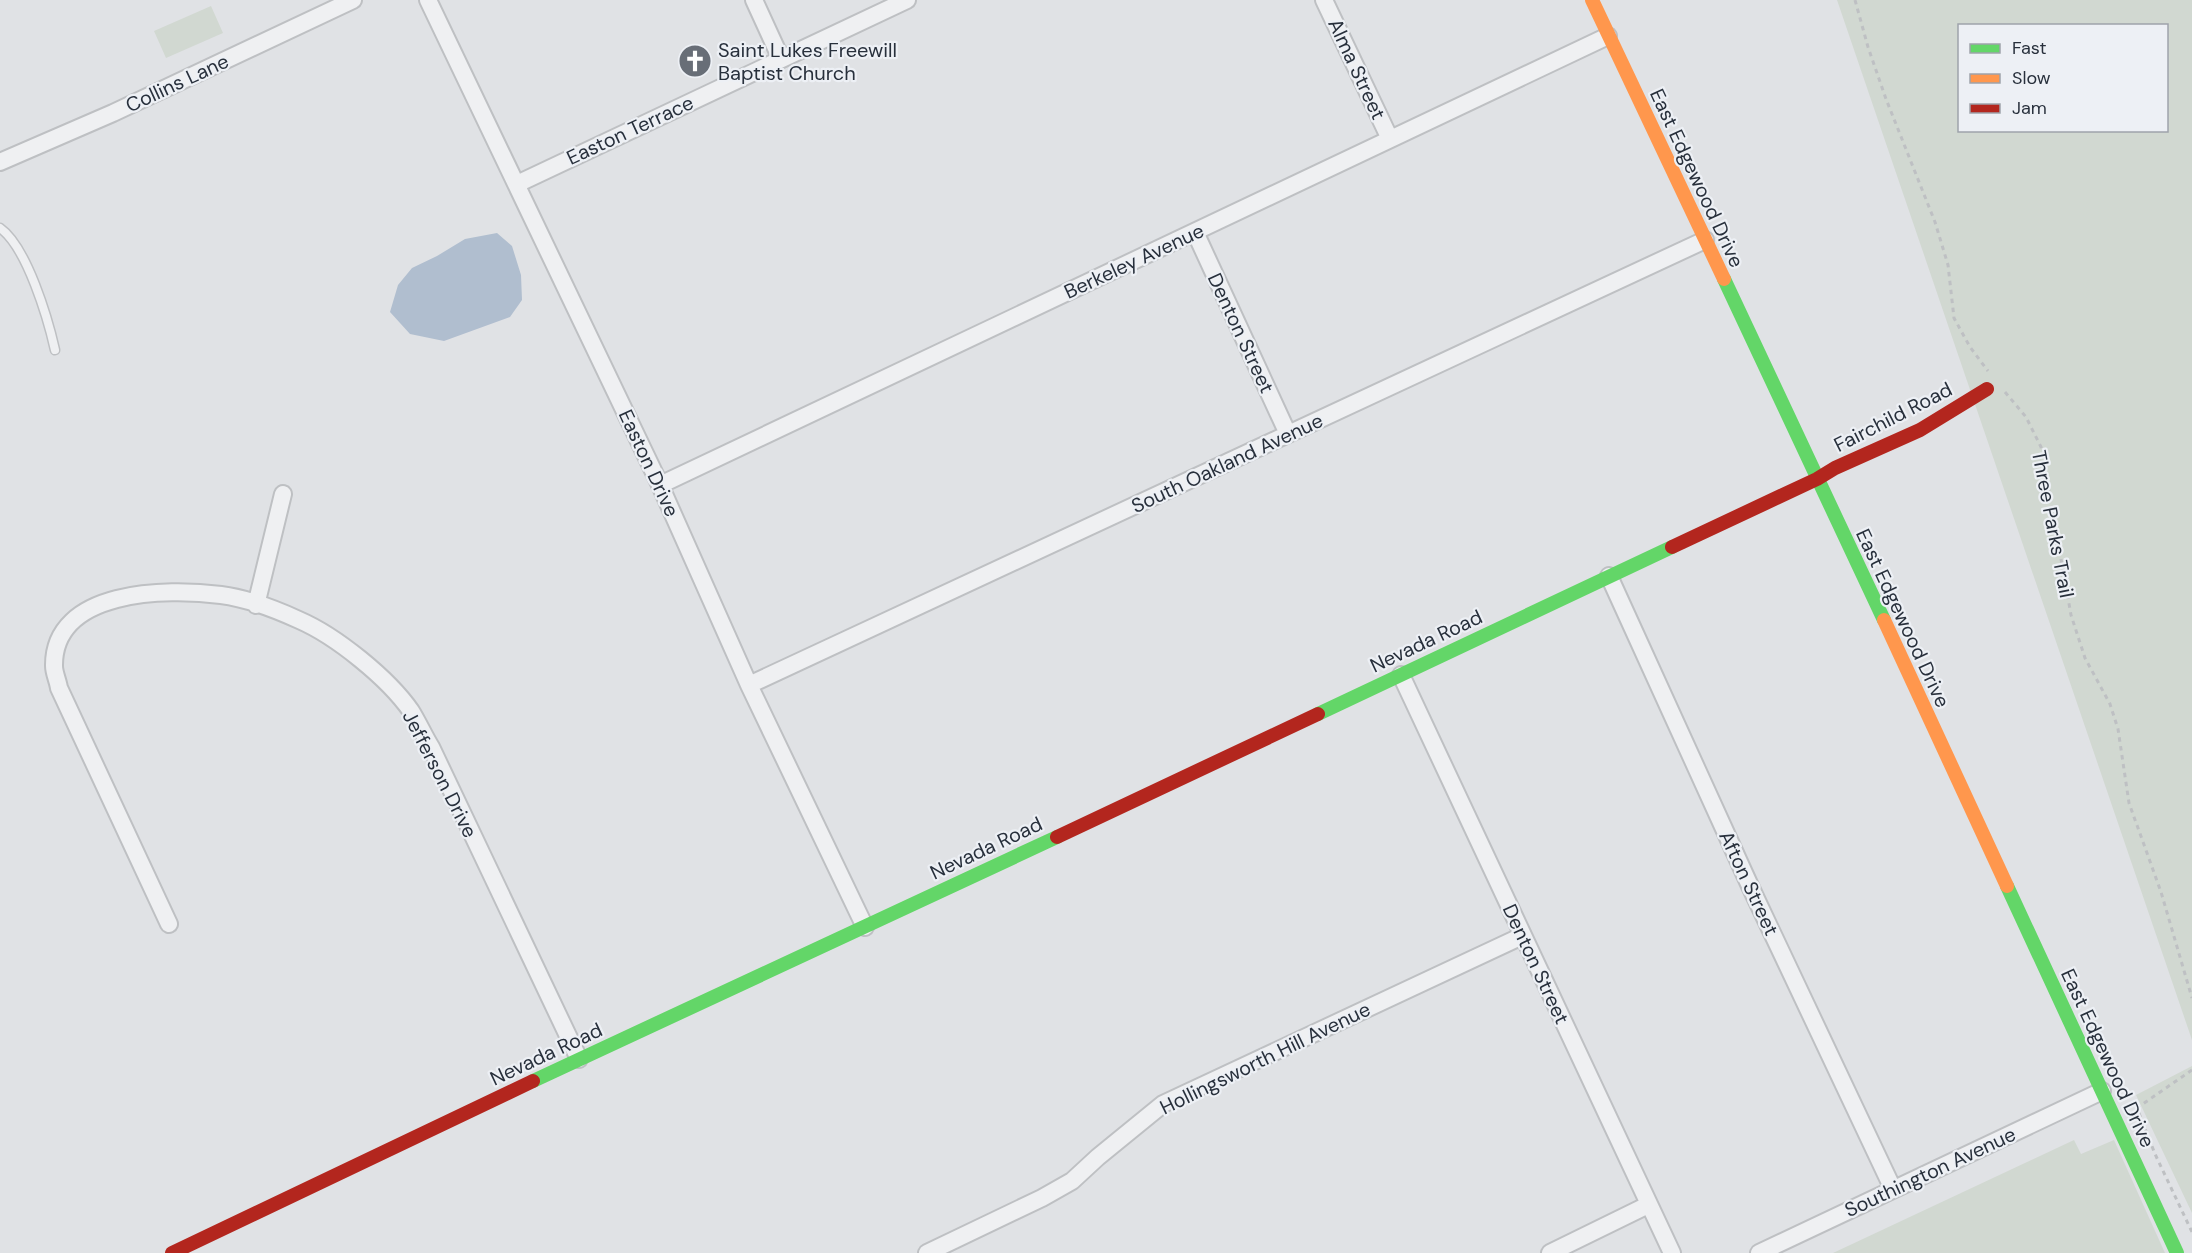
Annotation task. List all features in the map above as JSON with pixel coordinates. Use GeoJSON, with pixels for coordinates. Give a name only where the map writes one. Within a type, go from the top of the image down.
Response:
{"type":"FeatureCollection","features":[{"type":"Feature","properties":{"kind":"street","name":"Collins Lane"},"geometry":{"type":"LineString","coordinates":[[0,162],[113,113],[353,0]]}},
{"type":"Feature","properties":{"kind":"street","name":"Easton Drive"},"geometry":{"type":"LineString","coordinates":[[428,0],[660,485],[748,685],[865,927]]}},
{"type":"Feature","properties":{"kind":"street"},"geometry":{"type":"LineString","coordinates":[[754,0],[781,59]]}},
{"type":"Feature","properties":{"kind":"street","name":"Easton Terrace"},"geometry":{"type":"LineString","coordinates":[[517,184],[907,0]]}},
{"type":"Feature","properties":{"kind":"street","name":"Alma Street"},"geometry":{"type":"LineString","coordinates":[[1324,0],[1390,139]]}},
{"type":"Feature","properties":{"kind":"street","name":"East Edgewood Drive"},"geometry":{"type":"LineString","coordinates":[[1592,0],[2177,1253]]}},
{"type":"Feature","properties":{"kind":"street","name":"Berkeley Avenue"},"geometry":{"type":"LineString","coordinates":[[660,485],[1608,36]]}},
{"type":"Feature","properties":{"kind":"street","name":"Denton Street"},"geometry":{"type":"LineString","coordinates":[[1195,232],[1288,434]]}},
{"type":"Feature","properties":{"kind":"street","name":"South Oakland Avenue"},"geometry":{"type":"LineString","coordinates":[[748,685],[1704,240]]}},
{"type":"Feature","properties":{"kind":"street","name":"Fairchild Road"},"geometry":{"type":"LineString","coordinates":[[1817,479],[1835,468],[1920,430],[1994,385]]}},
{"type":"Feature","properties":{"kind":"street","name":"Nevada Road"},"geometry":{"type":"LineString","coordinates":[[172,1253],[579,1059],[865,927],[1817,479]]}},
{"type":"Feature","properties":{"kind":"street"},"geometry":{"type":"LineString","coordinates":[[256,605],[283,494]]}},
{"type":"Feature","properties":{"kind":"street","name":"Afton Street"},"geometry":{"type":"LineString","coordinates":[[1609,576],[1750,886],[1893,1189]]}},
{"type":"Feature","properties":{"kind":"street","name":"Jefferson Drive"},"geometry":{"type":"LineString","coordinates":[[169,924],[59,688],[54,667],[57,645],[69,625],[87,609],[110,600],[166,593],[222,595],[301,620],[348,648],[377,674],[411,711],[579,1059]]}},
{"type":"Feature","properties":{"kind":"street","name":"Denton Street"},"geometry":{"type":"LineString","coordinates":[[1401,675],[1672,1253]]}},
{"type":"Feature","properties":{"kind":"street","name":"Hollingsworth Hill Avenue"},"geometry":{"type":"LineString","coordinates":[[927,1253],[1042,1198],[1072,1181],[1163,1104],[1522,936]]}},
{"type":"Feature","properties":{"kind":"street","name":"Southington Avenue"},"geometry":{"type":"LineString","coordinates":[[1759,1253],[2102,1091]]}},
{"type":"Feature","properties":{"kind":"street"},"geometry":{"type":"LineString","coordinates":[[1550,1253],[1648,1205]]}},
{"type":"Feature","properties":{"kind":"lane"},"geometry":{"type":"LineString","coordinates":[[0,228],[7,233],[26,266],[46,314],[55,350]]}},
{"type":"Feature","properties":{"kind":"path","name":"Three Parks Trail"},"geometry":{"type":"LineString","coordinates":[[1855,0],[1886,99],[1935,222],[1948,265],[1954,318],[1994,385],[2026,417],[2041,447],[2071,615],[2085,658],[2110,704],[2118,729],[2129,803],[2161,892],[2192,998]]}},
{"type":"Feature","properties":{"kind":"path"},"geometry":{"type":"LineString","coordinates":[[2192,1070],[2137,1108],[2155,1154],[2192,1232]]}},
{"type":"Feature","properties":{"kind":"shaded area"},"geometry":{"type":"Polygon","coordinates":[[[1837,0],[2192,0],[2192,1040],[1837,0]]]}},
{"type":"Feature","properties":{"kind":"shaded area"},"geometry":{"type":"Polygon","coordinates":[[[211,6],[223,33],[166,58],[154,31],[211,6]]]}},
{"type":"Feature","properties":{"kind":"shaded area"},"geometry":{"type":"Polygon","coordinates":[[[2192,1066],[2192,1213],[2136,1095],[2192,1066]]]}},
{"type":"Feature","properties":{"kind":"shaded area"},"geometry":{"type":"Polygon","coordinates":[[[2074,1140],[2081,1154],[2114,1140],[2165,1253],[1833,1253],[2074,1140]]]}},
{"type":"Feature","properties":{"kind":"water"},"geometry":{"type":"Polygon","coordinates":[[[497,233],[512,246],[521,275],[522,300],[510,317],[444,341],[410,334],[390,312],[398,285],[412,268],[465,239],[497,233]]]}},
{"type":"Feature","properties":{"kind":"traffic: fast"},"geometry":{"type":"LineString","coordinates":[[1724,279],[1884,620]]}},
{"type":"Feature","properties":{"kind":"traffic: fast"},"geometry":{"type":"LineString","coordinates":[[1318,714],[1672,547]]}},
{"type":"Feature","properties":{"kind":"traffic: fast"},"geometry":{"type":"LineString","coordinates":[[533,1081],[1057,837]]}},
{"type":"Feature","properties":{"kind":"traffic: fast"},"geometry":{"type":"LineString","coordinates":[[2007,886],[2177,1253]]}},
{"type":"Feature","properties":{"kind":"traffic: slow"},"geometry":{"type":"LineString","coordinates":[[1592,0],[1724,279]]}},
{"type":"Feature","properties":{"kind":"traffic: slow"},"geometry":{"type":"LineString","coordinates":[[1884,620],[2007,886]]}},
{"type":"Feature","properties":{"kind":"traffic: jam"},"geometry":{"type":"LineString","coordinates":[[1672,547],[1817,479],[1835,468],[1920,430],[1987,389]]}},
{"type":"Feature","properties":{"kind":"traffic: jam"},"geometry":{"type":"LineString","coordinates":[[1057,837],[1318,714]]}},
{"type":"Feature","properties":{"kind":"traffic: jam"},"geometry":{"type":"LineString","coordinates":[[172,1253],[533,1081]]}},
{"type":"Feature","properties":{"kind":"place","name":"Saint Lukes Freewill Baptist Church"},"geometry":{"type":"Point","coordinates":[695,61]}}]}
